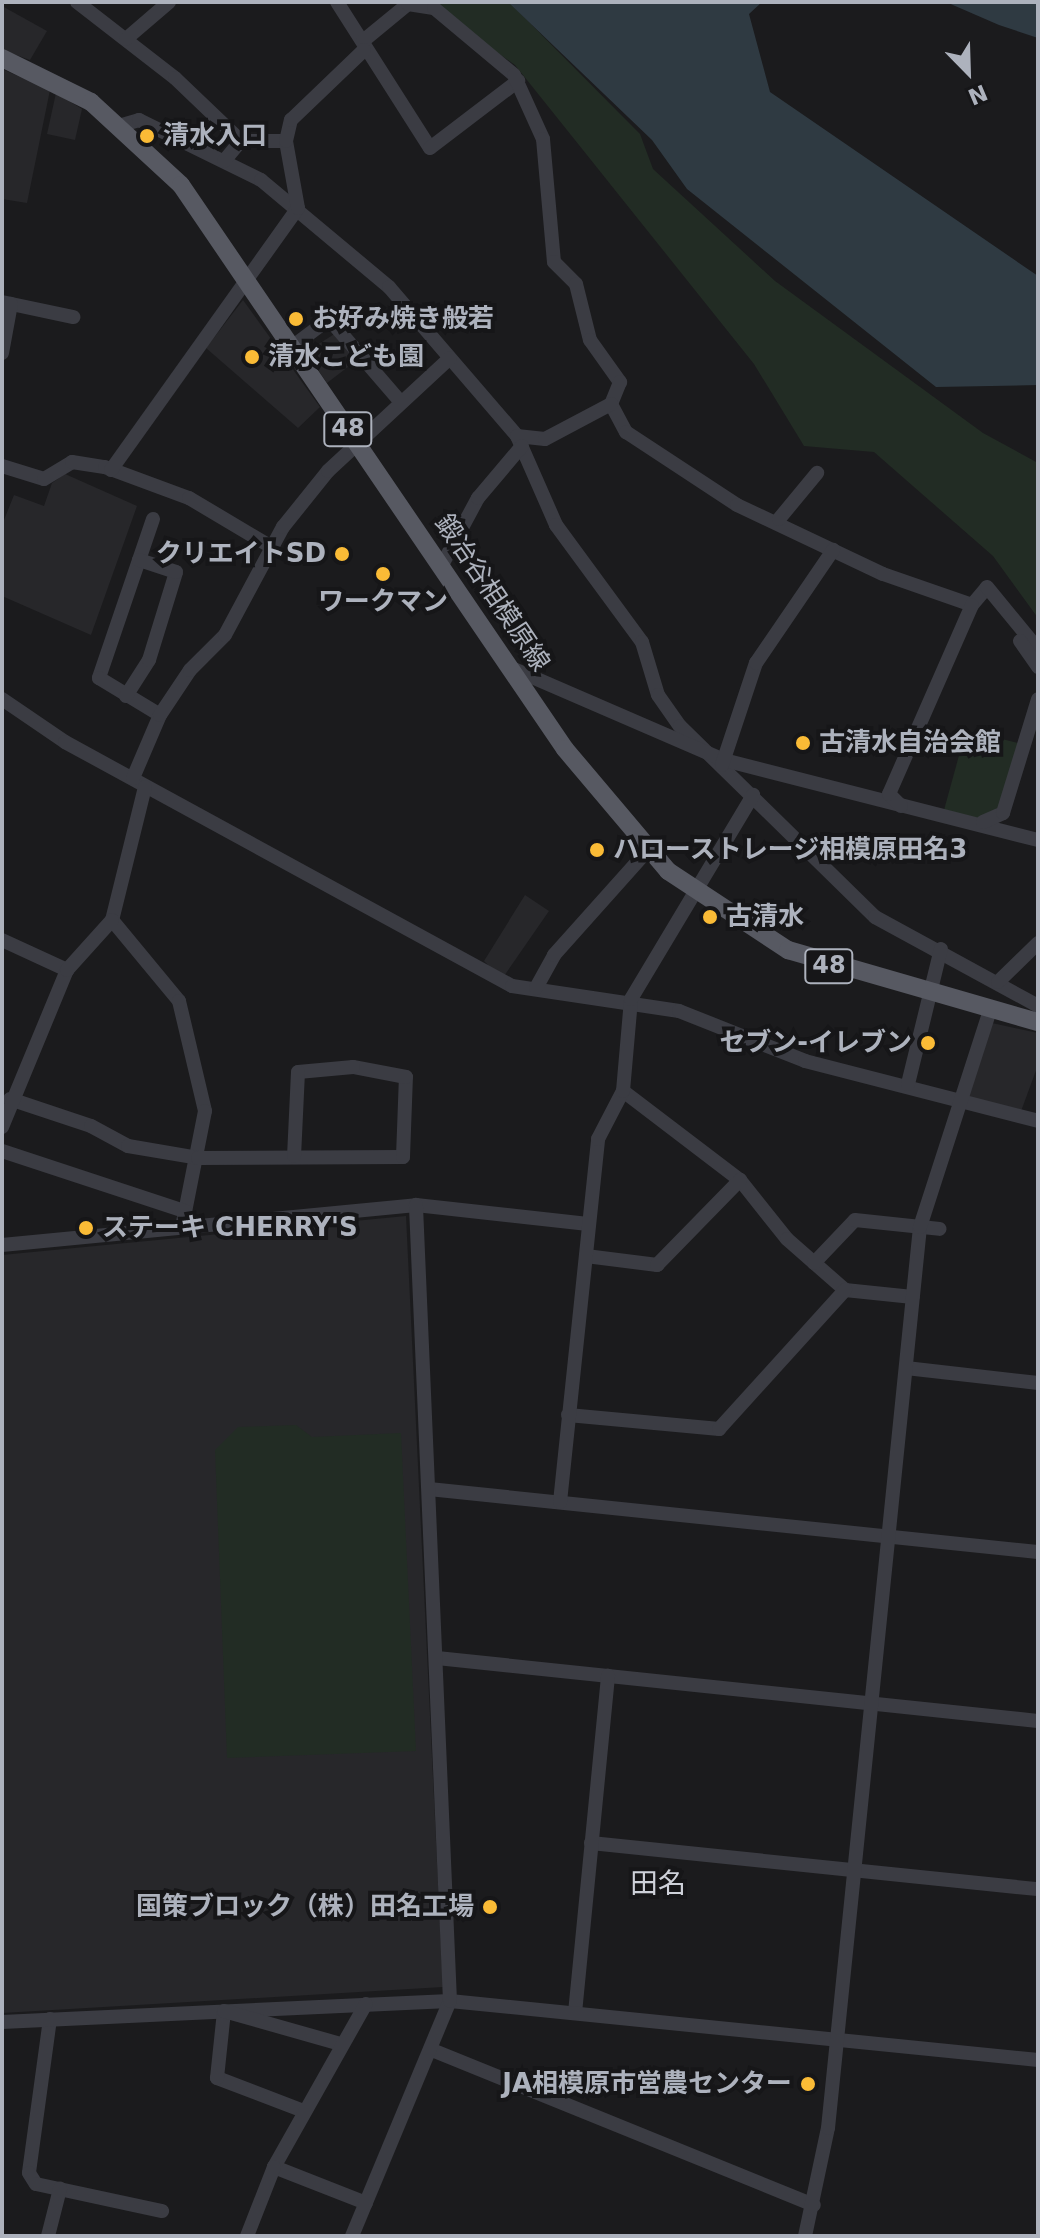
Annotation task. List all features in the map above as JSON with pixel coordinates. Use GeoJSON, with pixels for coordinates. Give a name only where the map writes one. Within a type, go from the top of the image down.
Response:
{"type":"FeatureCollection","features":[{"type":"Feature","properties":{"kind":"main road","name":"鍛冶谷相模原線"},"geometry":{"type":"LineString","coordinates":[[2,58],[66,87],[122,125],[181,185],[509,667],[647,851],[691,889],[788,950],[930,994],[1038,1022]]}},
{"type":"Feature","properties":{"kind":"street"},"geometry":{"type":"LineString","coordinates":[[77,2],[126,39],[241,141],[286,141]]}},
{"type":"Feature","properties":{"kind":"street"},"geometry":{"type":"LineString","coordinates":[[126,39],[169,2]]}},
{"type":"Feature","properties":{"kind":"street"},"geometry":{"type":"LineString","coordinates":[[337,2],[430,148],[518,81]]}},
{"type":"Feature","properties":{"kind":"street"},"geometry":{"type":"LineString","coordinates":[[111,470],[181,364],[250,285],[298,208],[286,141],[303,105],[408,4],[434,8],[518,81],[543,139],[554,262],[576,284],[590,340],[620,382],[611,404],[545,439],[520,441],[478,498],[442,565]]}},
{"type":"Feature","properties":{"kind":"street"},"geometry":{"type":"LineString","coordinates":[[122,125],[139,120],[224,161],[298,208],[389,287],[520,441],[556,525],[642,642],[664,707],[707,753]]}},
{"type":"Feature","properties":{"kind":"street"},"geometry":{"type":"LineString","coordinates":[[224,161],[241,141]]}},
{"type":"Feature","properties":{"kind":"street"},"geometry":{"type":"LineString","coordinates":[[2,353],[6,303],[73,317]]}},
{"type":"Feature","properties":{"kind":"street"},"geometry":{"type":"LineString","coordinates":[[293,346],[329,319],[399,400]]}},
{"type":"Feature","properties":{"kind":"street"},"geometry":{"type":"LineString","coordinates":[[2,1127],[10,1099],[67,970],[112,920],[139,782],[160,715],[197,660],[225,635],[270,546],[358,442],[399,400],[450,358]]}},
{"type":"Feature","properties":{"kind":"street"},"geometry":{"type":"LineString","coordinates":[[611,404],[620,426],[654,455],[737,505],[779,519],[833,550],[972,605]]}},
{"type":"Feature","properties":{"kind":"street"},"geometry":{"type":"LineString","coordinates":[[2,466],[44,479],[72,462],[111,470],[189,498],[270,546]]}},
{"type":"Feature","properties":{"kind":"street"},"geometry":{"type":"LineString","coordinates":[[779,519],[817,473]]}},
{"type":"Feature","properties":{"kind":"street"},"geometry":{"type":"LineString","coordinates":[[153,519],[99,678],[160,715]]}},
{"type":"Feature","properties":{"kind":"street"},"geometry":{"type":"LineString","coordinates":[[723,763],[756,663],[833,550]]}},
{"type":"Feature","properties":{"kind":"street"},"geometry":{"type":"LineString","coordinates":[[126,696],[149,660],[176,572],[139,560]]}},
{"type":"Feature","properties":{"kind":"street"},"geometry":{"type":"LineString","coordinates":[[902,807],[889,794],[972,605],[987,587],[1038,649]]}},
{"type":"Feature","properties":{"kind":"street"},"geometry":{"type":"LineString","coordinates":[[1021,626],[1014,632],[1038,667]]}},
{"type":"Feature","properties":{"kind":"street"},"geometry":{"type":"LineString","coordinates":[[509,667],[707,753],[723,763],[863,908],[1038,1006]]}},
{"type":"Feature","properties":{"kind":"street"},"geometry":{"type":"LineString","coordinates":[[2,699],[139,782],[512,986],[631,999],[805,1061],[908,1084],[1038,1121]]}},
{"type":"Feature","properties":{"kind":"street"},"geometry":{"type":"LineString","coordinates":[[983,822],[1003,813],[1038,699]]}},
{"type":"Feature","properties":{"kind":"street"},"geometry":{"type":"LineString","coordinates":[[723,763],[902,807],[983,822],[1038,840]]}},
{"type":"Feature","properties":{"kind":"street"},"geometry":{"type":"LineString","coordinates":[[560,1502],[598,1139],[623,1091],[631,999],[691,889],[753,795]]}},
{"type":"Feature","properties":{"kind":"street"},"geometry":{"type":"LineString","coordinates":[[536,988],[554,955],[647,851]]}},
{"type":"Feature","properties":{"kind":"street"},"geometry":{"type":"LineString","coordinates":[[112,920],[179,1001],[205,1111],[182,1227]]}},
{"type":"Feature","properties":{"kind":"street"},"geometry":{"type":"LineString","coordinates":[[2,940],[67,970]]}},
{"type":"Feature","properties":{"kind":"street"},"geometry":{"type":"LineString","coordinates":[[998,982],[1038,943]]}},
{"type":"Feature","properties":{"kind":"street"},"geometry":{"type":"LineString","coordinates":[[908,1084],[911,1048],[930,994],[941,949]]}},
{"type":"Feature","properties":{"kind":"street"},"geometry":{"type":"LineString","coordinates":[[805,2236],[814,2205],[837,2040],[920,1227],[958,1100],[990,1010]]}},
{"type":"Feature","properties":{"kind":"street"},"geometry":{"type":"LineString","coordinates":[[10,1099],[128,1146],[198,1158],[403,1157],[406,1077],[353,1067],[298,1072],[294,1156]]}},
{"type":"Feature","properties":{"kind":"street"},"geometry":{"type":"LineString","coordinates":[[623,1091],[740,1180],[814,1263],[845,1290],[913,1297]]}},
{"type":"Feature","properties":{"kind":"street"},"geometry":{"type":"LineString","coordinates":[[2,1151],[185,1211]]}},
{"type":"Feature","properties":{"kind":"street"},"geometry":{"type":"LineString","coordinates":[[586,1256],[657,1265],[740,1180]]}},
{"type":"Feature","properties":{"kind":"street"},"geometry":{"type":"LineString","coordinates":[[2,1245],[416,1205],[588,1224]]}},
{"type":"Feature","properties":{"kind":"street"},"geometry":{"type":"LineString","coordinates":[[352,2236],[450,2001],[416,1205]]}},
{"type":"Feature","properties":{"kind":"street"},"geometry":{"type":"LineString","coordinates":[[814,1263],[855,1220],[940,1229]]}},
{"type":"Feature","properties":{"kind":"street"},"geometry":{"type":"LineString","coordinates":[[568,1415],[719,1429],[845,1290]]}},
{"type":"Feature","properties":{"kind":"street"},"geometry":{"type":"LineString","coordinates":[[906,1368],[1038,1383]]}},
{"type":"Feature","properties":{"kind":"street"},"geometry":{"type":"LineString","coordinates":[[429,1489],[1038,1552]]}},
{"type":"Feature","properties":{"kind":"street"},"geometry":{"type":"LineString","coordinates":[[437,1658],[1038,1721]]}},
{"type":"Feature","properties":{"kind":"street"},"geometry":{"type":"LineString","coordinates":[[575,2013],[608,1676]]}},
{"type":"Feature","properties":{"kind":"street"},"geometry":{"type":"LineString","coordinates":[[591,1843],[1038,1889]]}},
{"type":"Feature","properties":{"kind":"street"},"geometry":{"type":"LineString","coordinates":[[2,2022],[450,2001],[1038,2060]]}},
{"type":"Feature","properties":{"kind":"street"},"geometry":{"type":"LineString","coordinates":[[247,2236],[301,2110],[366,2004]]}},
{"type":"Feature","properties":{"kind":"street"},"geometry":{"type":"LineString","coordinates":[[224,2011],[341,2044]]}},
{"type":"Feature","properties":{"kind":"street"},"geometry":{"type":"LineString","coordinates":[[224,2011],[217,2078],[301,2110]]}},
{"type":"Feature","properties":{"kind":"street"},"geometry":{"type":"LineString","coordinates":[[50,2019],[29,2173],[36,2184],[162,2211]]}},
{"type":"Feature","properties":{"kind":"street"},"geometry":{"type":"LineString","coordinates":[[432,2050],[814,2205]]}},
{"type":"Feature","properties":{"kind":"street"},"geometry":{"type":"LineString","coordinates":[[274,2167],[366,2203]]}},
{"type":"Feature","properties":{"kind":"street"},"geometry":{"type":"LineString","coordinates":[[48,2236],[60,2189]]}},
{"type":"Feature","properties":{"kind":"shaded area"},"geometry":{"type":"Polygon","coordinates":[[[425,2],[509,2],[640,134],[653,169],[775,281],[983,433],[1038,463],[1038,618],[993,556],[874,452],[804,446],[754,364],[515,65],[425,2]]]}},
{"type":"Feature","properties":{"kind":"shaded area"},"geometry":{"type":"Polygon","coordinates":[[[508,2],[762,2],[749,14],[770,92],[1038,276],[1038,385],[936,387],[687,189],[652,140],[508,2]]]}},
{"type":"Feature","properties":{"kind":"shaded area"},"geometry":{"type":"Polygon","coordinates":[[[946,2],[1038,2],[1038,38],[999,25],[946,2]]]}},
{"type":"Feature","properties":{"kind":"shaded area"},"geometry":{"type":"Polygon","coordinates":[[[2,6],[47,31],[30,60],[2,50],[2,6]]]}},
{"type":"Feature","properties":{"kind":"shaded area"},"geometry":{"type":"Polygon","coordinates":[[[2,69],[50,90],[27,203],[2,199],[2,69]]]}},
{"type":"Feature","properties":{"kind":"shaded area"},"geometry":{"type":"Polygon","coordinates":[[[56,93],[82,109],[75,140],[47,134],[56,93]]]}},
{"type":"Feature","properties":{"kind":"shaded area","name":"清水こども園"},"geometry":{"type":"Polygon","coordinates":[[[243,300],[320,407],[298,428],[206,348],[243,300]]]}},
{"type":"Feature","properties":{"kind":"shaded area"},"geometry":{"type":"Polygon","coordinates":[[[336,333],[357,360],[327,383],[306,352],[336,333]]]}},
{"type":"Feature","properties":{"kind":"shaded area"},"geometry":{"type":"Polygon","coordinates":[[[65,474],[137,506],[91,635],[2,596],[2,525],[14,495],[44,506],[52,483],[65,474]]]}},
{"type":"Feature","properties":{"kind":"shaded area"},"geometry":{"type":"Polygon","coordinates":[[[966,730],[1018,743],[1001,808],[978,818],[944,810],[966,730]]]}},
{"type":"Feature","properties":{"kind":"shaded area"},"geometry":{"type":"Polygon","coordinates":[[[525,895],[549,911],[502,979],[484,961],[525,895]]]}},
{"type":"Feature","properties":{"kind":"shaded area"},"geometry":{"type":"Polygon","coordinates":[[[992,1023],[1038,1033],[1038,1065],[1020,1114],[968,1096],[992,1023]]]}},
{"type":"Feature","properties":{"kind":"shaded area"},"geometry":{"type":"Polygon","coordinates":[[[406,1216],[443,1987],[2,2013],[2,1255],[406,1216]]]}},
{"type":"Feature","properties":{"kind":"shaded area"},"geometry":{"type":"Polygon","coordinates":[[[296,1425],[312,1437],[401,1433],[416,1751],[227,1758],[215,1450],[238,1427],[296,1425]]]}},
{"type":"Feature","properties":{"kind":"place","name":"清水入口"},"geometry":{"type":"Point","coordinates":[147,136]}},
{"type":"Feature","properties":{"kind":"place","name":"お好み焼き般若"},"geometry":{"type":"Point","coordinates":[296,319]}},
{"type":"Feature","properties":{"kind":"place","name":"清水こども園"},"geometry":{"type":"Point","coordinates":[252,357]}},
{"type":"Feature","properties":{"kind":"place","name":"クリエイトSD"},"geometry":{"type":"Point","coordinates":[342,554]}},
{"type":"Feature","properties":{"kind":"place","name":"ワークマン"},"geometry":{"type":"Point","coordinates":[383,574]}},
{"type":"Feature","properties":{"kind":"place","name":"古清水自治会館"},"geometry":{"type":"Point","coordinates":[803,743]}},
{"type":"Feature","properties":{"kind":"place","name":"ハローストレージ相模原田名3"},"geometry":{"type":"Point","coordinates":[597,850]}},
{"type":"Feature","properties":{"kind":"place","name":"古清水"},"geometry":{"type":"Point","coordinates":[710,917]}},
{"type":"Feature","properties":{"kind":"place","name":"セブン-イレブン"},"geometry":{"type":"Point","coordinates":[928,1043]}},
{"type":"Feature","properties":{"kind":"place","name":"ステーキ CHERRY'S"},"geometry":{"type":"Point","coordinates":[86,1228]}},
{"type":"Feature","properties":{"kind":"place","name":"国策ブロック（株）田名工場"},"geometry":{"type":"Point","coordinates":[490,1907]}},
{"type":"Feature","properties":{"kind":"place","name":"JA相模原市営農センター"},"geometry":{"type":"Point","coordinates":[808,2084]}},
{"type":"Feature","properties":{"kind":"district","name":"田名"},"geometry":{"type":"Point","coordinates":[658,1884]}}]}
